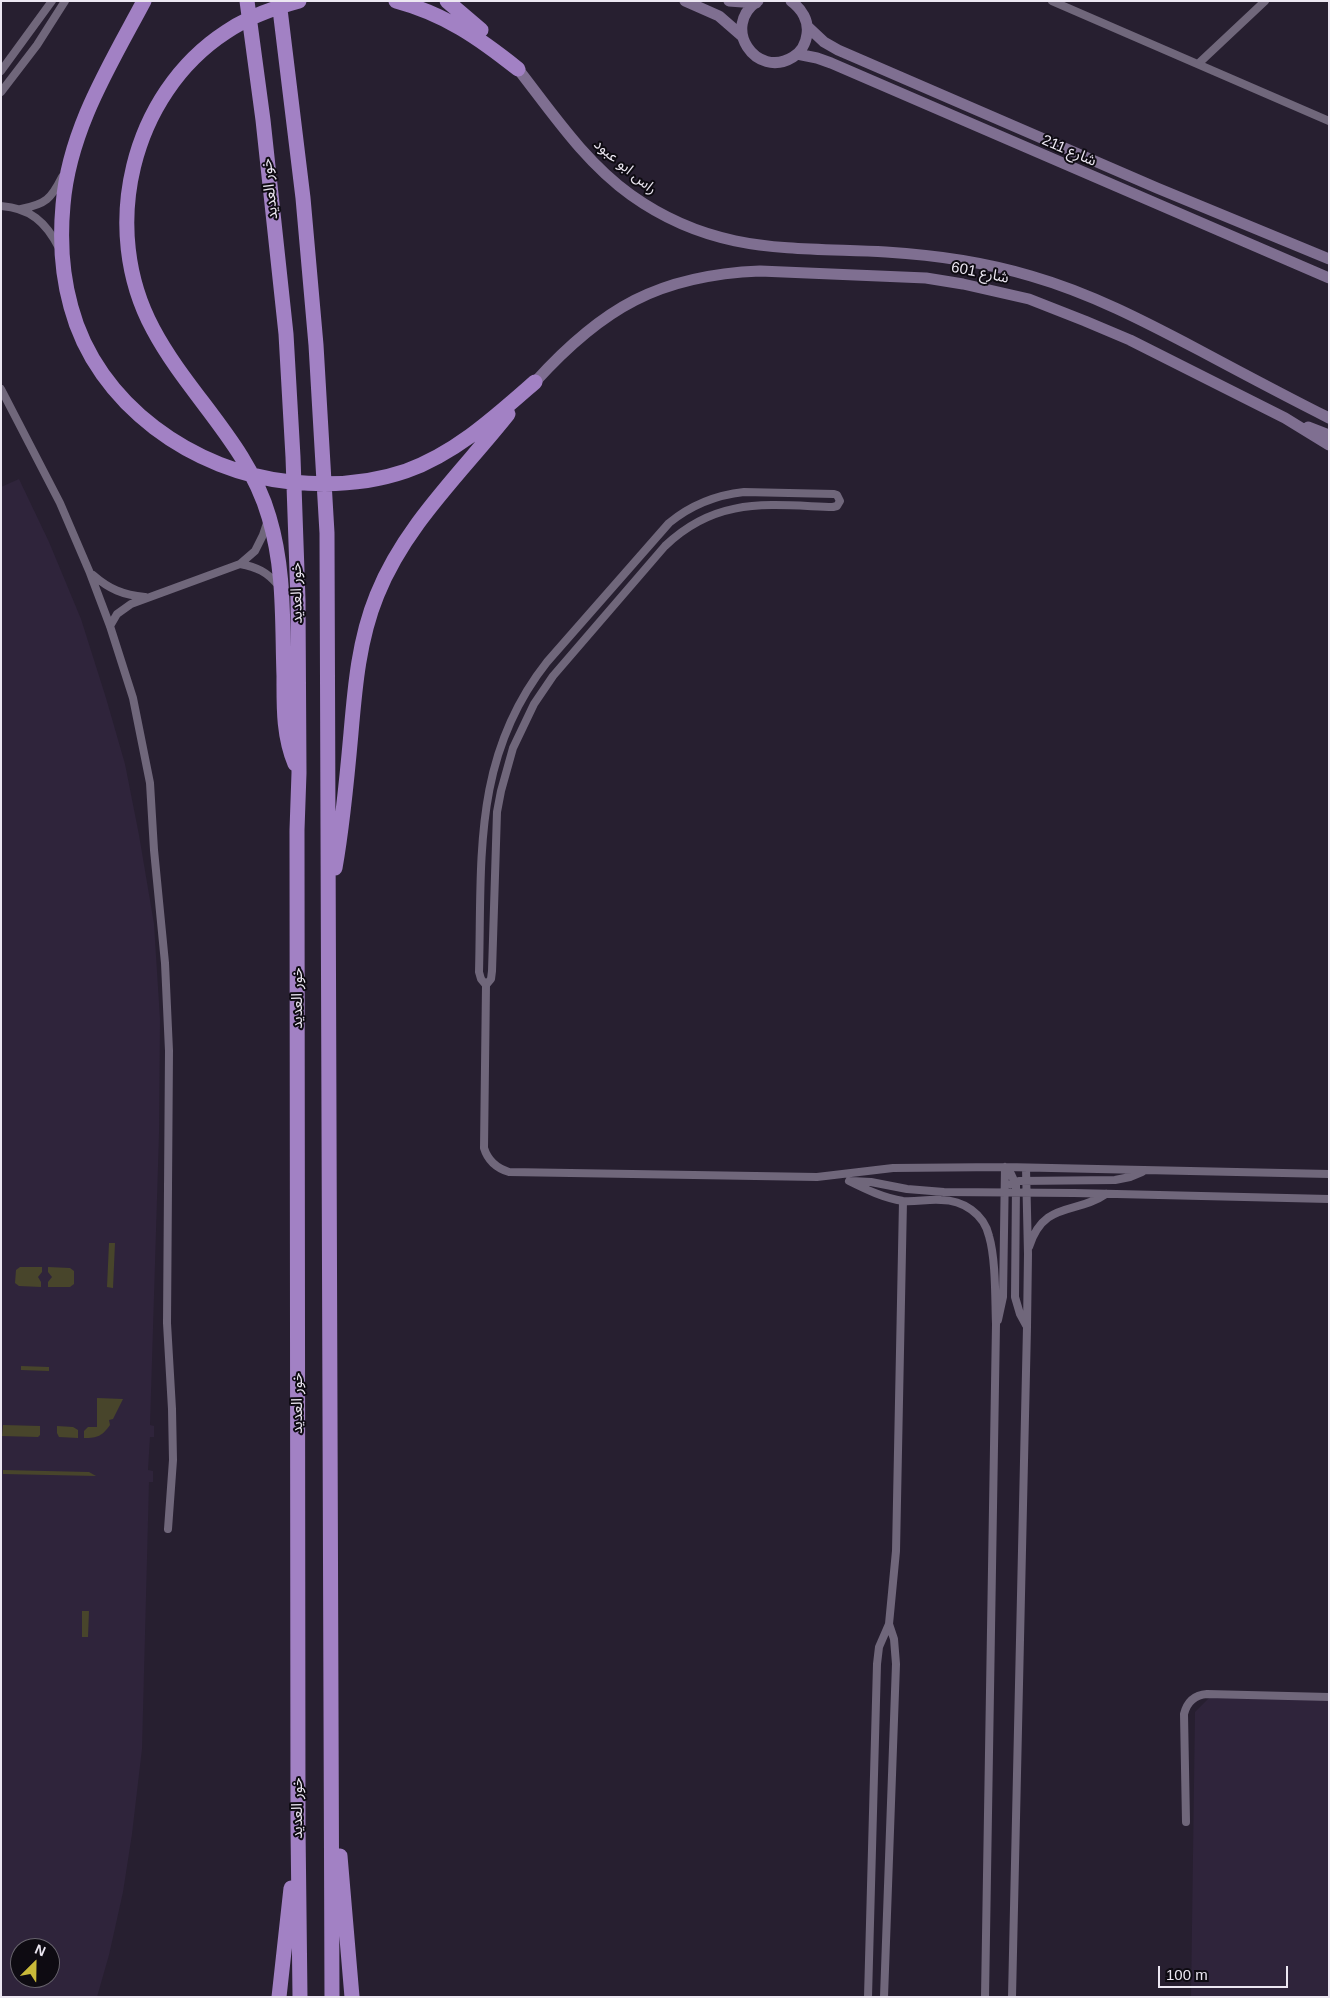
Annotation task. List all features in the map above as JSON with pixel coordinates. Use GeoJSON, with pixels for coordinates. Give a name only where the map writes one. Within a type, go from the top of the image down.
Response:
{"type":"FeatureCollection","features":[{"type":"Feature","properties":{"kind":"highway"},"geometry":{"type":"LineString","coordinates":[[144,1],[94,98],[75,143],[63,204],[63,256],[71,308],[82,336],[97,364],[117,391],[139,415],[163,434],[191,452],[224,467],[269,480],[337,485],[365,482],[406,471],[451,449],[474,434],[534,382]]}},
{"type":"Feature","properties":{"kind":"highway","name":"خور العديد"},"geometry":{"type":"LineString","coordinates":[[247,1],[262,111],[286,334],[296,516],[299,773],[297,830],[298,1827],[300,1997]]}},
{"type":"Feature","properties":{"kind":"highway","name":"خور العديد"},"geometry":{"type":"LineString","coordinates":[[279,1],[303,198],[316,345],[327,533],[332,1997]]}},
{"type":"Feature","properties":{"kind":"highway"},"geometry":{"type":"LineString","coordinates":[[299,1],[265,12],[226,32],[197,55],[181,72],[159,104],[145,130],[137,153],[127,203],[129,251],[141,302],[152,327],[165,351],[243,458],[258,486],[269,516],[280,559],[286,735],[288,748],[299,773]]}},
{"type":"Feature","properties":{"kind":"highway"},"geometry":{"type":"LineString","coordinates":[[396,1],[440,16],[461,27],[518,69]]}},
{"type":"Feature","properties":{"kind":"highway"},"geometry":{"type":"LineString","coordinates":[[447,1],[494,42],[518,69]]}},
{"type":"Feature","properties":{"kind":"highway"},"geometry":{"type":"LineString","coordinates":[[328,912],[343,816],[361,647],[377,594],[402,546],[421,518],[534,382]]}},
{"type":"Feature","properties":{"kind":"highway"},"geometry":{"type":"LineString","coordinates":[[332,1785],[345,1894],[352,1997]]}},
{"type":"Feature","properties":{"kind":"highway"},"geometry":{"type":"LineString","coordinates":[[279,1997],[298,1827]]}},
{"type":"Feature","properties":{"kind":"main road"},"geometry":{"type":"LineString","coordinates":[[685,1],[719,16],[742,36],[747,48],[762,60],[780,62],[796,54],[805,42],[808,27],[804,14],[797,4]]}},
{"type":"Feature","properties":{"kind":"main road"},"geometry":{"type":"LineString","coordinates":[[729,1],[757,2]]}},
{"type":"Feature","properties":{"kind":"main road"},"geometry":{"type":"LineString","coordinates":[[742,36],[744,18],[757,2]]}},
{"type":"Feature","properties":{"kind":"main road","name":"شارع 211"},"geometry":{"type":"LineString","coordinates":[[808,27],[824,42],[838,50],[1157,188],[1329,259]]}},
{"type":"Feature","properties":{"kind":"main road","name":"شارع 211"},"geometry":{"type":"LineString","coordinates":[[796,54],[831,63],[1329,278]]}},
{"type":"Feature","properties":{"kind":"main road","name":"راس ابو عبود"},"geometry":{"type":"LineString","coordinates":[[518,69],[585,154],[630,194],[654,211],[679,224],[727,240],[756,245],[804,249]]}},
{"type":"Feature","properties":{"kind":"main road","name":"شارع 601"},"geometry":{"type":"LineString","coordinates":[[804,249],[886,252],[964,260],[1031,276],[1097,299],[1151,324],[1329,418]]}},
{"type":"Feature","properties":{"kind":"main road","name":"شارع 601"},"geometry":{"type":"LineString","coordinates":[[534,382],[560,354],[602,319],[653,291],[683,281],[735,272],[760,271],[886,276],[954,282],[1029,299],[1086,320],[1285,418],[1329,445]]}},
{"type":"Feature","properties":{"kind":"main road"},"geometry":{"type":"LineString","coordinates":[[1285,418],[1329,435]]}},
{"type":"Feature","properties":{"kind":"street"},"geometry":{"type":"LineString","coordinates":[[1,71],[52,1]]}},
{"type":"Feature","properties":{"kind":"street"},"geometry":{"type":"LineString","coordinates":[[1,92],[37,45],[65,1]]}},
{"type":"Feature","properties":{"kind":"street"},"geometry":{"type":"LineString","coordinates":[[1052,1],[1329,121]]}},
{"type":"Feature","properties":{"kind":"street"},"geometry":{"type":"LineString","coordinates":[[1198,64],[1265,1]]}},
{"type":"Feature","properties":{"kind":"street"},"geometry":{"type":"LineString","coordinates":[[1,206],[21,209],[43,204],[54,193],[70,162]]}},
{"type":"Feature","properties":{"kind":"street"},"geometry":{"type":"LineString","coordinates":[[21,209],[40,221],[54,238],[63,256]]}},
{"type":"Feature","properties":{"kind":"street"},"geometry":{"type":"LineString","coordinates":[[1,390],[60,503],[90,573],[110,626],[133,698],[150,782],[167,993],[169,1051],[167,1323],[173,1421],[168,1529]]}},
{"type":"Feature","properties":{"kind":"street"},"geometry":{"type":"LineString","coordinates":[[486,985],[481,979],[479,972],[485,805],[494,766],[507,729],[535,677],[661,531],[686,510],[719,496],[744,492],[837,495],[840,501],[833,507],[744,506],[715,513],[688,526],[665,546],[543,689],[527,718],[513,748],[499,801],[495,856],[492,972],[491,979],[486,985],[483,1140],[486,1155],[496,1166],[509,1172],[817,1177],[883,1169],[1005,1167],[1329,1174]]}},
{"type":"Feature","properties":{"kind":"street"},"geometry":{"type":"LineString","coordinates":[[110,626],[117,614],[124,608],[240,564],[255,551],[269,516]]}},
{"type":"Feature","properties":{"kind":"street"},"geometry":{"type":"LineString","coordinates":[[240,564],[267,573],[281,589]]}},
{"type":"Feature","properties":{"kind":"street"},"geometry":{"type":"LineString","coordinates":[[90,573],[103,584],[122,594],[149,598]]}},
{"type":"Feature","properties":{"kind":"street"},"geometry":{"type":"LineString","coordinates":[[1005,1167],[1015,1182],[1015,1297],[1020,1314],[1027,1327]]}},
{"type":"Feature","properties":{"kind":"street"},"geometry":{"type":"LineString","coordinates":[[996,1324],[1001,1311],[1002,1297],[1005,1167]]}},
{"type":"Feature","properties":{"kind":"street"},"geometry":{"type":"LineString","coordinates":[[1012,1997],[1027,1327],[1026,1168]]}},
{"type":"Feature","properties":{"kind":"street"},"geometry":{"type":"LineString","coordinates":[[1004,1192],[1008,1186],[1015,1182],[1026,1180],[1115,1180],[1130,1177],[1143,1171]]}},
{"type":"Feature","properties":{"kind":"street"},"geometry":{"type":"LineString","coordinates":[[817,1177],[828,1180],[871,1182],[902,1188],[944,1192],[1027,1192],[1329,1199]]}},
{"type":"Feature","properties":{"kind":"street"},"geometry":{"type":"LineString","coordinates":[[849,1181],[875,1194],[903,1201],[949,1200],[967,1206],[981,1219],[989,1236],[991,1246],[996,1324],[985,1997]]}},
{"type":"Feature","properties":{"kind":"street"},"geometry":{"type":"LineString","coordinates":[[1028,1254],[1033,1237],[1050,1217],[1066,1208],[1091,1202],[1106,1194]]}},
{"type":"Feature","properties":{"kind":"street"},"geometry":{"type":"LineString","coordinates":[[868,1997],[877,1664],[882,1639],[889,1624],[896,1551],[903,1201]]}},
{"type":"Feature","properties":{"kind":"street"},"geometry":{"type":"LineString","coordinates":[[884,1997],[896,1664],[894,1639],[889,1624]]}},
{"type":"Feature","properties":{"kind":"street"},"geometry":{"type":"LineString","coordinates":[[1186,1822],[1184,1714],[1190,1702],[1198,1696],[1207,1694],[1329,1697]]}},
{"type":"Feature","properties":{"kind":"shaded area"},"geometry":{"type":"Polygon","coordinates":[[[19,479],[49,542],[81,619],[125,764],[154,924],[160,1019],[159,1134],[150,1425],[154,1426],[154,1437],[150,1437],[148,1470],[153,1471],[153,1482],[149,1482],[142,1749],[123,1892],[109,1955],[97,1997],[1,1997],[1,487],[19,479]]]}},
{"type":"Feature","properties":{"kind":"shaded area"},"geometry":{"type":"Polygon","coordinates":[[[109,1243],[115,1243],[113,1288],[107,1287],[109,1243]]]}},
{"type":"Feature","properties":{"kind":"shaded area"},"geometry":{"type":"Polygon","coordinates":[[[20,1267],[42,1267],[42,1272],[38,1277],[41,1287],[19,1286],[15,1283],[16,1270],[20,1267]]]}},
{"type":"Feature","properties":{"kind":"shaded area"},"geometry":{"type":"Polygon","coordinates":[[[48,1267],[70,1268],[74,1271],[74,1284],[70,1287],[48,1287],[48,1282],[52,1277],[48,1272],[48,1267]]]}},
{"type":"Feature","properties":{"kind":"shaded area"},"geometry":{"type":"Polygon","coordinates":[[[21,1366],[49,1367],[49,1371],[21,1370],[21,1366]]]}},
{"type":"Feature","properties":{"kind":"shaded area"},"geometry":{"type":"Polygon","coordinates":[[[97,1398],[123,1399],[113,1419],[109,1420],[110,1425],[105,1432],[93,1438],[84,1438],[84,1431],[88,1427],[97,1427],[97,1398]]]}},
{"type":"Feature","properties":{"kind":"shaded area"},"geometry":{"type":"Polygon","coordinates":[[[3,1425],[40,1426],[40,1435],[38,1437],[2,1436],[3,1425]]]}},
{"type":"Feature","properties":{"kind":"shaded area"},"geometry":{"type":"Polygon","coordinates":[[[57,1426],[73,1427],[78,1430],[78,1438],[59,1437],[57,1426]]]}},
{"type":"Feature","properties":{"kind":"shaded area"},"geometry":{"type":"Polygon","coordinates":[[[3,1470],[89,1472],[96,1476],[3,1474],[3,1470]]]}},
{"type":"Feature","properties":{"kind":"shaded area"},"geometry":{"type":"Polygon","coordinates":[[[82,1611],[89,1611],[88,1637],[82,1637],[82,1611]]]}},
{"type":"Feature","properties":{"kind":"shaded area"},"geometry":{"type":"Polygon","coordinates":[[[1210,1697],[1329,1700],[1329,1997],[1191,1997],[1195,1712],[1210,1697]]]}}]}
